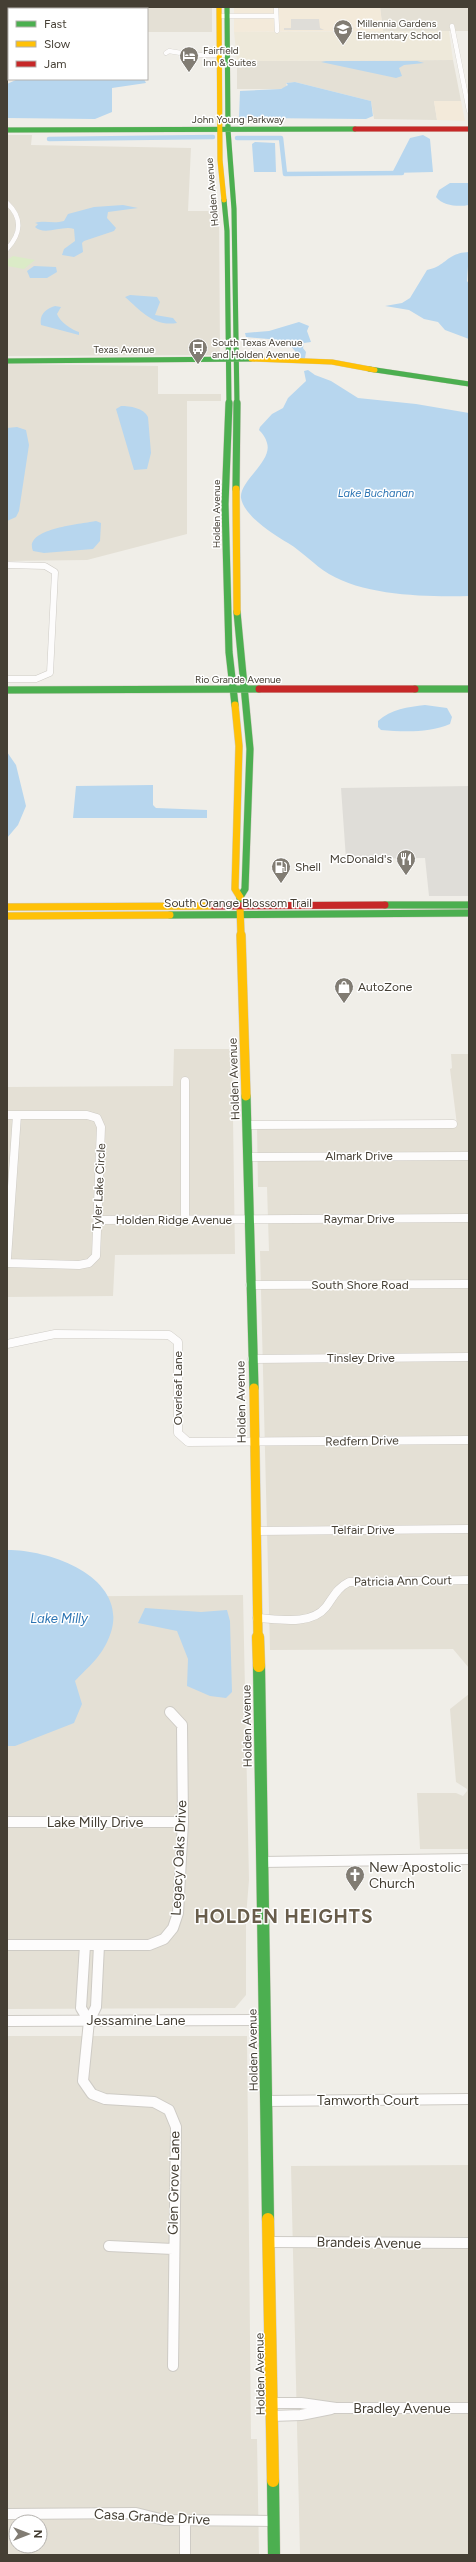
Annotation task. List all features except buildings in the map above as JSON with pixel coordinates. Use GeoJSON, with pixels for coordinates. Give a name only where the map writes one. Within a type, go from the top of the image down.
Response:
{"type":"FeatureCollection","features":[{"type":"Feature","properties":{"kind":"main road"},"geometry":{"type":"LineString","coordinates":[[223,12],[224,128]]}},
{"type":"Feature","properties":{"kind":"main road"},"geometry":{"type":"LineString","coordinates":[[444,129],[469,125]]}},
{"type":"Feature","properties":{"kind":"main road","name":"John Young Parkway"},"geometry":{"type":"LineString","coordinates":[[7,130],[469,125]]}},
{"type":"Feature","properties":{"kind":"main road","name":"John Young Parkway"},"geometry":{"type":"LineString","coordinates":[[7,126],[469,129]]}},
{"type":"Feature","properties":{"kind":"main road","name":"Holden Avenue"},"geometry":{"type":"LineString","coordinates":[[224,128],[226,211],[231,230],[228,360],[229,431],[226,504],[232,590]]}},
{"type":"Feature","properties":{"kind":"main road","name":"Holden Avenue"},"geometry":{"type":"LineString","coordinates":[[224,128],[231,247],[235,251],[240,360],[235,531],[228,652],[238,690],[250,749],[245,889],[240,906]]}},
{"type":"Feature","properties":{"kind":"main road","name":"Texas Avenue"},"geometry":{"type":"LineString","coordinates":[[7,361],[310,360],[355,365],[375,370],[469,384]]}},
{"type":"Feature","properties":{"kind":"main road"},"geometry":{"type":"LineString","coordinates":[[226,504],[231,504],[231,528],[235,531]]}},
{"type":"Feature","properties":{"kind":"main road","name":"Rio Grande Avenue"},"geometry":{"type":"LineString","coordinates":[[7,690],[469,689]]}},
{"type":"Feature","properties":{"kind":"main road","name":"Holden Avenue"},"geometry":{"type":"LineString","coordinates":[[238,690],[239,774],[235,888],[240,906],[249,1157],[250,1285],[257,1531],[257,1618],[270,2242],[274,2555]]}},
{"type":"Feature","properties":{"kind":"main road"},"geometry":{"type":"LineString","coordinates":[[239,774],[245,787],[248,808]]}},
{"type":"Feature","properties":{"kind":"main road","name":"South Orange Blossom Trail"},"geometry":{"type":"LineString","coordinates":[[7,907],[469,905]]}},
{"type":"Feature","properties":{"kind":"main road","name":"South Orange Blossom Trail"},"geometry":{"type":"LineString","coordinates":[[7,916],[240,906],[469,913]]}},
{"type":"Feature","properties":{"kind":"street"},"geometry":{"type":"LineString","coordinates":[[276,7],[277,31]]}},
{"type":"Feature","properties":{"kind":"street"},"geometry":{"type":"LineString","coordinates":[[223,12],[250,16],[276,16]]}},
{"type":"Feature","properties":{"kind":"street"},"geometry":{"type":"LineString","coordinates":[[452,26],[469,111]]}},
{"type":"Feature","properties":{"kind":"street"},"geometry":{"type":"LineString","coordinates":[[167,52],[176,54],[223,56]]}},
{"type":"Feature","properties":{"kind":"street"},"geometry":{"type":"LineString","coordinates":[[7,203],[17,213],[20,227],[17,236],[7,249]]}},
{"type":"Feature","properties":{"kind":"street"},"geometry":{"type":"LineString","coordinates":[[7,565],[45,566],[55,572],[50,673],[47,677],[39,679],[7,679]]}},
{"type":"Feature","properties":{"kind":"street"},"geometry":{"type":"LineString","coordinates":[[185,1081],[185,1220]]}},
{"type":"Feature","properties":{"kind":"street","name":"Tyler Lake Circle"},"geometry":{"type":"LineString","coordinates":[[7,1115],[86,1115],[97,1118],[101,1127],[96,1256],[90,1263],[79,1265],[7,1263]]}},
{"type":"Feature","properties":{"kind":"street"},"geometry":{"type":"LineString","coordinates":[[7,1258],[17,1115]]}},
{"type":"Feature","properties":{"kind":"street"},"geometry":{"type":"LineString","coordinates":[[248,1125],[453,1124]]}},
{"type":"Feature","properties":{"kind":"street","name":"Almark Drive"},"geometry":{"type":"LineString","coordinates":[[249,1157],[469,1156]]}},
{"type":"Feature","properties":{"kind":"street","name":"Raymar Drive"},"geometry":{"type":"LineString","coordinates":[[250,1220],[469,1218]]}},
{"type":"Feature","properties":{"kind":"street","name":"Holden Ridge Avenue"},"geometry":{"type":"LineString","coordinates":[[98,1220],[250,1220]]}},
{"type":"Feature","properties":{"kind":"street","name":"South Shore Road"},"geometry":{"type":"LineString","coordinates":[[250,1285],[469,1284]]}},
{"type":"Feature","properties":{"kind":"street","name":"Overleaf Lane"},"geometry":{"type":"LineString","coordinates":[[7,1344],[55,1334],[169,1335],[178,1342],[178,1433],[188,1442],[254,1443]]}},
{"type":"Feature","properties":{"kind":"street","name":"Tinsley Drive"},"geometry":{"type":"LineString","coordinates":[[252,1359],[469,1357]]}},
{"type":"Feature","properties":{"kind":"street","name":"Redfern Drive"},"geometry":{"type":"LineString","coordinates":[[254,1443],[469,1440]]}},
{"type":"Feature","properties":{"kind":"street","name":"Telfair Drive"},"geometry":{"type":"LineString","coordinates":[[257,1531],[469,1529]]}},
{"type":"Feature","properties":{"kind":"street","name":"Patricia Ann Court"},"geometry":{"type":"LineString","coordinates":[[257,1618],[314,1616],[327,1604],[333,1592],[348,1582],[469,1580]]}},
{"type":"Feature","properties":{"kind":"street","name":"Legacy Oaks Drive"},"geometry":{"type":"LineString","coordinates":[[7,1945],[149,1945],[164,1939],[173,1928],[178,1913],[183,1822],[182,1725],[170,1712]]}},
{"type":"Feature","properties":{"kind":"street","name":"Lake Milly Drive"},"geometry":{"type":"LineString","coordinates":[[7,1822],[183,1822]]}},
{"type":"Feature","properties":{"kind":"street"},"geometry":{"type":"LineString","coordinates":[[262,1862],[469,1859]]}},
{"type":"Feature","properties":{"kind":"street"},"geometry":{"type":"LineString","coordinates":[[84,1945],[81,2008],[89,2021]]}},
{"type":"Feature","properties":{"kind":"street"},"geometry":{"type":"LineString","coordinates":[[89,2021],[96,2007],[99,1945]]}},
{"type":"Feature","properties":{"kind":"street"},"geometry":{"type":"LineString","coordinates":[[82,1987],[97,1987]]}},
{"type":"Feature","properties":{"kind":"street","name":"Jessamine Lane"},"geometry":{"type":"LineString","coordinates":[[7,2021],[265,2020]]}},
{"type":"Feature","properties":{"kind":"street","name":"Glen Grove Lane"},"geometry":{"type":"LineString","coordinates":[[89,2021],[84,2081],[92,2094],[105,2099],[154,2102],[169,2110],[176,2127],[173,2249],[173,2366]]}},
{"type":"Feature","properties":{"kind":"street","name":"Tamworth Court"},"geometry":{"type":"LineString","coordinates":[[266,2101],[469,2099]]}},
{"type":"Feature","properties":{"kind":"street","name":"Brandeis Avenue"},"geometry":{"type":"LineString","coordinates":[[270,2242],[469,2243]]}},
{"type":"Feature","properties":{"kind":"street"},"geometry":{"type":"LineString","coordinates":[[109,2246],[173,2249]]}},
{"type":"Feature","properties":{"kind":"street","name":"Bradley Avenue"},"geometry":{"type":"LineString","coordinates":[[272,2403],[301,2403],[336,2408],[469,2408]]}},
{"type":"Feature","properties":{"kind":"street","name":"Bradley Avenue"},"geometry":{"type":"LineString","coordinates":[[272,2416],[301,2416],[336,2408]]}},
{"type":"Feature","properties":{"kind":"street","name":"Casa Grande Drive"},"geometry":{"type":"LineString","coordinates":[[7,2514],[136,2513],[164,2520],[274,2521]]}},
{"type":"Feature","properties":{"kind":"street"},"geometry":{"type":"LineString","coordinates":[[184,2521],[184,2555]]}},
{"type":"Feature","properties":{"kind":"shaded area"},"geometry":{"type":"Polygon","coordinates":[[[212,7],[212,32],[148,32],[148,8],[46,8],[212,7]]]}},
{"type":"Feature","properties":{"kind":"shaded area"},"geometry":{"type":"Polygon","coordinates":[[[234,7],[380,7],[383,31],[234,32],[234,7]]]}},
{"type":"Feature","properties":{"kind":"shaded area"},"geometry":{"type":"Polygon","coordinates":[[[380,7],[469,7],[469,31],[383,31],[380,7]]]}},
{"type":"Feature","properties":{"kind":"shaded area"},"geometry":{"type":"Polygon","coordinates":[[[291,19],[319,19],[320,28],[324,30],[284,30],[284,28],[291,28],[291,19]]]}},
{"type":"Feature","properties":{"kind":"shaded area","name":"Millennia Gardens Elementary School"},"geometry":{"type":"Polygon","coordinates":[[[449,31],[453,60],[237,61],[234,32],[449,31]]]}},
{"type":"Feature","properties":{"kind":"shaded area"},"geometry":{"type":"Polygon","coordinates":[[[453,60],[461,101],[434,101],[437,120],[374,119],[371,101],[295,82],[286,83],[287,87],[281,89],[237,89],[237,61],[453,60]]]}},
{"type":"Feature","properties":{"kind":"shaded area"},"geometry":{"type":"Polygon","coordinates":[[[434,101],[461,101],[465,121],[437,120],[434,101]]]}},
{"type":"Feature","properties":{"kind":"shaded area"},"geometry":{"type":"Polygon","coordinates":[[[7,135],[32,135],[31,145],[191,148],[188,211],[219,211],[220,355],[7,356],[7,135]]]}},
{"type":"Feature","properties":{"kind":"shaded area"},"geometry":{"type":"Polygon","coordinates":[[[7,364],[158,366],[158,394],[221,394],[221,401],[187,401],[187,534],[87,560],[7,561],[7,364]]]}},
{"type":"Feature","properties":{"kind":"shaded area"},"geometry":{"type":"Polygon","coordinates":[[[469,786],[469,896],[429,896],[425,858],[346,859],[341,788],[469,786]]]}},
{"type":"Feature","properties":{"kind":"shaded area"},"geometry":{"type":"Polygon","coordinates":[[[174,1049],[232,1049],[235,1254],[115,1255],[113,1296],[7,1297],[7,1087],[173,1086],[174,1049]]]}},
{"type":"Feature","properties":{"kind":"shaded area"},"geometry":{"type":"Polygon","coordinates":[[[451,1054],[469,1054],[469,1668],[453,1649],[270,1650],[260,1251],[269,1251],[267,1187],[258,1187],[257,1127],[457,1125],[450,1069],[452,1068],[451,1054]]]}},
{"type":"Feature","properties":{"kind":"shaded area"},"geometry":{"type":"Polygon","coordinates":[[[243,1595],[249,1880],[246,1917],[246,1995],[235,2008],[7,2009],[7,1597],[243,1595]]]}},
{"type":"Feature","properties":{"kind":"shaded area"},"geometry":{"type":"Polygon","coordinates":[[[469,1694],[469,1849],[420,1849],[417,1793],[456,1793],[463,1796],[467,1791],[467,1789],[456,1782],[450,1709],[469,1694]]]}},
{"type":"Feature","properties":{"kind":"shaded area"},"geometry":{"type":"Polygon","coordinates":[[[7,2036],[247,2036],[251,2439],[257,2439],[259,2555],[7,2555],[7,2036]]]}},
{"type":"Feature","properties":{"kind":"shaded area"},"geometry":{"type":"Polygon","coordinates":[[[469,2165],[469,2555],[300,2555],[291,2166],[469,2165]]]}},
{"type":"Feature","properties":{"kind":"green space"},"geometry":{"type":"Polygon","coordinates":[[[13,256],[35,260],[24,269],[7,266],[7,260],[13,256]]]}},
{"type":"Feature","properties":{"kind":"water"},"geometry":{"type":"Polygon","coordinates":[[[417,61],[424,63],[404,65],[399,68],[402,76],[396,78],[321,62],[417,61]]]}},
{"type":"Feature","properties":{"kind":"water"},"geometry":{"type":"Polygon","coordinates":[[[16,80],[144,80],[146,83],[112,88],[112,112],[95,119],[7,118],[7,84],[16,80]]]}},
{"type":"Feature","properties":{"kind":"water"},"geometry":{"type":"Polygon","coordinates":[[[295,82],[371,101],[373,116],[366,119],[239,118],[240,91],[281,89],[288,85],[286,83],[295,82]]]}},
{"type":"Feature","properties":{"kind":"water"},"geometry":{"type":"Polygon","coordinates":[[[423,135],[430,139],[433,172],[392,173],[410,138],[423,135]]]}},
{"type":"Feature","properties":{"kind":"water"},"geometry":{"type":"Polygon","coordinates":[[[255,142],[275,143],[276,172],[254,172],[252,144],[255,142]]]}},
{"type":"Feature","properties":{"kind":"water"},"geometry":{"type":"Polygon","coordinates":[[[450,183],[469,183],[469,205],[451,205],[439,200],[436,197],[439,190],[450,183]]]}},
{"type":"Feature","properties":{"kind":"water"},"geometry":{"type":"Polygon","coordinates":[[[123,205],[138,208],[108,212],[107,218],[116,228],[114,231],[84,241],[82,243],[83,252],[74,257],[62,255],[64,249],[75,241],[74,229],[65,228],[43,231],[35,227],[38,224],[35,223],[64,221],[68,214],[94,207],[123,205]]]}},
{"type":"Feature","properties":{"kind":"water"},"geometry":{"type":"Polygon","coordinates":[[[469,252],[467,281],[469,284],[469,339],[445,330],[438,322],[424,319],[409,310],[385,306],[402,303],[410,298],[427,270],[439,266],[451,257],[469,252]]]}},
{"type":"Feature","properties":{"kind":"water"},"geometry":{"type":"Polygon","coordinates":[[[34,266],[56,267],[57,272],[47,278],[30,278],[27,271],[34,266]]]}},
{"type":"Feature","properties":{"kind":"water"},"geometry":{"type":"Polygon","coordinates":[[[130,295],[157,297],[160,302],[155,315],[173,318],[177,323],[161,323],[148,317],[125,297],[130,295]]]}},
{"type":"Feature","properties":{"kind":"water"},"geometry":{"type":"Polygon","coordinates":[[[55,306],[61,307],[57,314],[63,323],[79,332],[79,335],[41,325],[41,318],[44,312],[55,306]]]}},
{"type":"Feature","properties":{"kind":"water"},"geometry":{"type":"Polygon","coordinates":[[[299,322],[309,326],[307,331],[311,342],[304,343],[303,348],[306,352],[305,358],[301,358],[288,343],[280,340],[246,337],[245,333],[269,331],[299,322]]]}},
{"type":"Feature","properties":{"kind":"water","name":"Lake Buchanan"},"geometry":{"type":"Polygon","coordinates":[[[308,370],[315,375],[331,381],[358,398],[416,404],[469,413],[469,596],[397,594],[361,587],[344,581],[329,574],[260,524],[253,518],[243,505],[241,498],[242,491],[261,464],[268,450],[266,439],[259,430],[260,427],[272,414],[283,408],[288,398],[306,381],[304,371],[308,370]]]}},
{"type":"Feature","properties":{"kind":"water"},"geometry":{"type":"Polygon","coordinates":[[[121,406],[132,407],[143,411],[148,417],[151,453],[147,469],[134,470],[116,409],[121,406]]]}},
{"type":"Feature","properties":{"kind":"water"},"geometry":{"type":"Polygon","coordinates":[[[17,427],[26,430],[29,445],[19,511],[16,517],[7,521],[7,428],[17,427]]]}},
{"type":"Feature","properties":{"kind":"water"},"geometry":{"type":"Polygon","coordinates":[[[96,521],[101,523],[100,541],[93,549],[44,553],[33,551],[32,543],[37,537],[45,532],[56,528],[96,521]]]}},
{"type":"Feature","properties":{"kind":"water"},"geometry":{"type":"Polygon","coordinates":[[[425,705],[447,708],[452,717],[450,724],[434,729],[416,731],[381,730],[378,727],[378,721],[394,711],[425,705]]]}},
{"type":"Feature","properties":{"kind":"water"},"geometry":{"type":"Polygon","coordinates":[[[7,752],[16,765],[26,806],[18,825],[7,838],[7,752]]]}},
{"type":"Feature","properties":{"kind":"water"},"geometry":{"type":"Polygon","coordinates":[[[153,785],[153,805],[156,808],[207,810],[207,818],[73,818],[76,786],[153,785]]]}},
{"type":"Feature","properties":{"kind":"water","name":"Lake Milly"},"geometry":{"type":"Polygon","coordinates":[[[7,1550],[28,1552],[50,1557],[71,1565],[90,1576],[104,1590],[112,1608],[112,1628],[102,1651],[93,1663],[75,1681],[82,1704],[74,1723],[15,1746],[7,1746],[7,1550]]]}},
{"type":"Feature","properties":{"kind":"water"},"geometry":{"type":"Polygon","coordinates":[[[145,1608],[201,1612],[227,1610],[230,1621],[232,1692],[226,1698],[210,1696],[187,1686],[188,1659],[177,1631],[138,1623],[145,1608]]]}},
{"type":"Feature","properties":{"kind":"waterway"},"geometry":{"type":"LineString","coordinates":[[49,139],[213,137]]}},
{"type":"Feature","properties":{"kind":"waterway"},"geometry":{"type":"LineString","coordinates":[[237,138],[281,138],[285,174],[402,173]]}},
{"type":"Feature","properties":{"kind":"traffic: fast"},"geometry":{"type":"LineString","coordinates":[[227,7],[228,130],[234,209],[238,354],[236,489]]}},
{"type":"Feature","properties":{"kind":"traffic: fast"},"geometry":{"type":"LineString","coordinates":[[7,130],[355,129]]}},
{"type":"Feature","properties":{"kind":"traffic: fast"},"geometry":{"type":"LineString","coordinates":[[224,200],[227,231],[229,431],[225,504],[229,652],[235,705]]}},
{"type":"Feature","properties":{"kind":"traffic: fast"},"geometry":{"type":"LineString","coordinates":[[7,361],[251,359]]}},
{"type":"Feature","properties":{"kind":"traffic: fast"},"geometry":{"type":"LineString","coordinates":[[369,369],[469,384]]}},
{"type":"Feature","properties":{"kind":"traffic: fast"},"geometry":{"type":"LineString","coordinates":[[237,612],[238,641],[250,749],[245,889],[240,897],[240,906]]}},
{"type":"Feature","properties":{"kind":"traffic: fast"},"geometry":{"type":"LineString","coordinates":[[7,690],[259,689]]}},
{"type":"Feature","properties":{"kind":"traffic: fast"},"geometry":{"type":"LineString","coordinates":[[415,689],[469,689]]}},
{"type":"Feature","properties":{"kind":"traffic: fast"},"geometry":{"type":"LineString","coordinates":[[385,905],[469,905]]}},
{"type":"Feature","properties":{"kind":"traffic: fast"},"geometry":{"type":"LineString","coordinates":[[170,915],[469,913]]}},
{"type":"Feature","properties":{"kind":"traffic: fast"},"geometry":{"type":"LineString","coordinates":[[246,1096],[254,1388]]}},
{"type":"Feature","properties":{"kind":"traffic: fast"},"geometry":{"type":"LineString","coordinates":[[259,1666],[268,2219]]}},
{"type":"Feature","properties":{"kind":"traffic: fast"},"geometry":{"type":"LineString","coordinates":[[273,2481],[274,2555]]}},
{"type":"Feature","properties":{"kind":"traffic: slow"},"geometry":{"type":"LineString","coordinates":[[219,7],[220,160],[224,200]]}},
{"type":"Feature","properties":{"kind":"traffic: slow"},"geometry":{"type":"LineString","coordinates":[[251,359],[332,362],[375,370]]}},
{"type":"Feature","properties":{"kind":"traffic: slow"},"geometry":{"type":"LineString","coordinates":[[236,489],[237,612]]}},
{"type":"Feature","properties":{"kind":"traffic: slow"},"geometry":{"type":"LineString","coordinates":[[235,705],[239,746],[235,889],[240,897]]}},
{"type":"Feature","properties":{"kind":"traffic: slow"},"geometry":{"type":"LineString","coordinates":[[7,907],[213,906]]}},
{"type":"Feature","properties":{"kind":"traffic: slow"},"geometry":{"type":"LineString","coordinates":[[240,906],[246,1096]]}},
{"type":"Feature","properties":{"kind":"traffic: slow"},"geometry":{"type":"LineString","coordinates":[[7,916],[170,915]]}},
{"type":"Feature","properties":{"kind":"traffic: slow"},"geometry":{"type":"LineString","coordinates":[[254,1388],[259,1666]]}},
{"type":"Feature","properties":{"kind":"traffic: slow"},"geometry":{"type":"LineString","coordinates":[[268,2219],[273,2481]]}},
{"type":"Feature","properties":{"kind":"traffic: jam"},"geometry":{"type":"LineString","coordinates":[[355,129],[469,129]]}},
{"type":"Feature","properties":{"kind":"traffic: jam"},"geometry":{"type":"LineString","coordinates":[[259,689],[415,689]]}},
{"type":"Feature","properties":{"kind":"traffic: jam"},"geometry":{"type":"LineString","coordinates":[[213,906],[385,905]]}},
{"type":"Feature","properties":{"kind":"place","name":"Millennia Gardens Elementary School"},"geometry":{"type":"Point","coordinates":[343,46]}},
{"type":"Feature","properties":{"kind":"place","name":"Fairfield Inn & Suites"},"geometry":{"type":"Point","coordinates":[189,73]}},
{"type":"Feature","properties":{"kind":"place","name":"South Texas Avenue and Holden Avenue"},"geometry":{"type":"Point","coordinates":[198,365]}},
{"type":"Feature","properties":{"kind":"place","name":"McDonald's"},"geometry":{"type":"Point","coordinates":[406,876]}},
{"type":"Feature","properties":{"kind":"place","name":"Shell"},"geometry":{"type":"Point","coordinates":[281,884]}},
{"type":"Feature","properties":{"kind":"place","name":"AutoZone"},"geometry":{"type":"Point","coordinates":[344,1004]}},
{"type":"Feature","properties":{"kind":"place","name":"New Apostolic Church"},"geometry":{"type":"Point","coordinates":[355,1892]}},
{"type":"Feature","properties":{"kind":"district","name":"HOLDEN HEIGHTS"},"geometry":{"type":"Point","coordinates":[284,1916]}}]}
